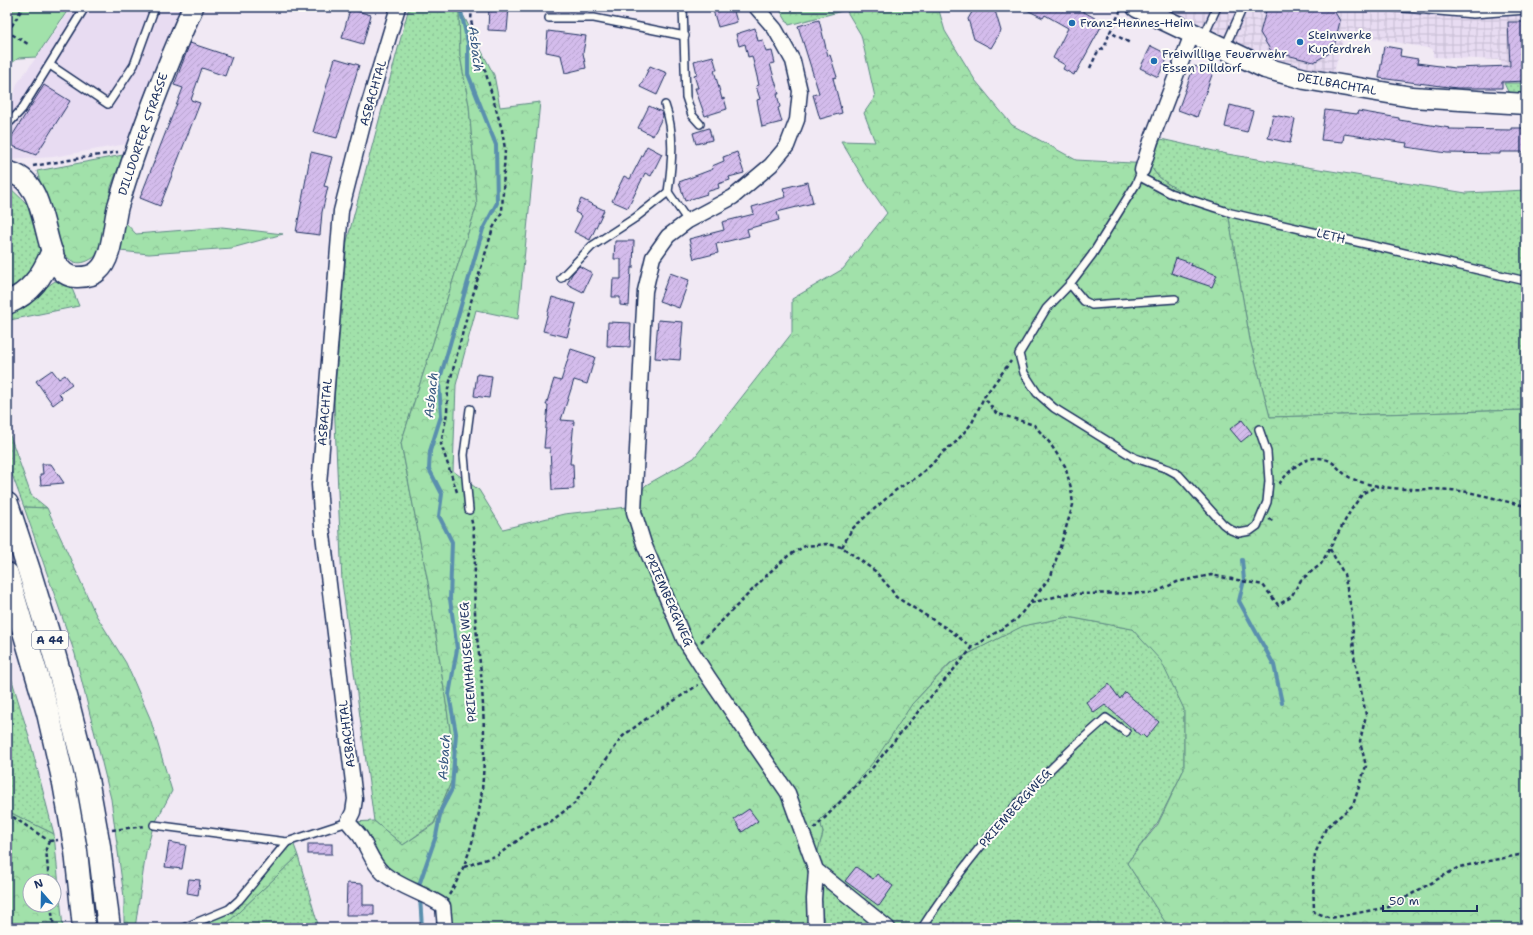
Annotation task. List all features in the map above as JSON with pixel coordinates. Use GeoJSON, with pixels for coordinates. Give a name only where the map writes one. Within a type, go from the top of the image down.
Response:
{"type":"FeatureCollection","features":[{"type":"Feature","properties":{"kind":"highway"},"geometry":{"type":"LineString","coordinates":[[7,303],[16,299],[34,285],[43,272],[52,253]]}},
{"type":"Feature","properties":{"kind":"highway","name":"A 44"},"geometry":{"type":"LineString","coordinates":[[7,504],[29,568],[71,709],[87,779],[99,846],[109,928]]}},
{"type":"Feature","properties":{"kind":"highway","name":"A 44"},"geometry":{"type":"LineString","coordinates":[[7,574],[48,713],[64,783],[76,851],[84,928]]}},
{"type":"Feature","properties":{"kind":"main road","name":"DILLDORFER STRASSE"},"geometry":{"type":"LineString","coordinates":[[7,172],[25,180],[36,194],[52,253],[59,266],[67,274],[74,278],[85,277],[98,272],[106,261],[116,214],[131,160],[170,60],[193,7]]}},
{"type":"Feature","properties":{"kind":"main road","name":"DEILBACHTAL"},"geometry":{"type":"LineString","coordinates":[[1137,7],[1265,68],[1305,79],[1412,97],[1526,104]]}},
{"type":"Feature","properties":{"kind":"street","name":"ASBACHTAL"},"geometry":{"type":"LineString","coordinates":[[348,822],[353,812],[355,799],[322,526],[319,485],[342,211],[366,113],[398,7]]}},
{"type":"Feature","properties":{"kind":"street","name":"PRIEMBERGWEG"},"geometry":{"type":"LineString","coordinates":[[756,7],[775,28],[793,61],[800,91],[800,106],[795,126],[786,148],[771,165],[754,181],[733,196],[688,221],[668,236],[653,257],[649,268],[643,326],[634,512],[644,544],[684,638],[709,678],[785,789],[816,870],[888,928]]}},
{"type":"Feature","properties":{"kind":"street"},"geometry":{"type":"LineString","coordinates":[[1141,173],[1151,141],[1198,36]]}},
{"type":"Feature","properties":{"kind":"street"},"geometry":{"type":"LineString","coordinates":[[348,822],[360,837],[371,858],[382,872],[411,890],[430,897],[442,906],[445,928]]}},
{"type":"Feature","properties":{"kind":"street"},"geometry":{"type":"LineString","coordinates":[[815,928],[814,899],[816,870]]}},
{"type":"Feature","properties":{"kind":"lane"},"geometry":{"type":"LineString","coordinates":[[10,121],[22,109],[85,7]]}},
{"type":"Feature","properties":{"kind":"lane"},"geometry":{"type":"LineString","coordinates":[[50,65],[108,104],[134,65],[155,7]]}},
{"type":"Feature","properties":{"kind":"lane"},"geometry":{"type":"LineString","coordinates":[[683,7],[686,97],[690,112],[700,124]]}},
{"type":"Feature","properties":{"kind":"lane"},"geometry":{"type":"LineString","coordinates":[[1224,49],[1243,7]]}},
{"type":"Feature","properties":{"kind":"lane"},"geometry":{"type":"LineString","coordinates":[[1392,7],[1473,14],[1526,10]]}},
{"type":"Feature","properties":{"kind":"lane"},"geometry":{"type":"LineString","coordinates":[[1198,36],[1214,8]]}},
{"type":"Feature","properties":{"kind":"lane"},"geometry":{"type":"LineString","coordinates":[[549,18],[594,18],[685,36]]}},
{"type":"Feature","properties":{"kind":"lane"},"geometry":{"type":"LineString","coordinates":[[665,105],[670,120],[672,162],[668,192],[688,221]]}},
{"type":"Feature","properties":{"kind":"lane"},"geometry":{"type":"LineString","coordinates":[[1141,173],[1092,255],[1070,284],[1046,309],[1019,354],[1027,381],[1041,397],[1083,427],[1135,458],[1168,469],[1179,475],[1200,497],[1215,516],[1231,530],[1244,533],[1256,526],[1269,497],[1267,452],[1259,429]]}},
{"type":"Feature","properties":{"kind":"lane","name":"LETH"},"geometry":{"type":"LineString","coordinates":[[1141,173],[1170,193],[1231,213],[1526,281]]}},
{"type":"Feature","properties":{"kind":"lane"},"geometry":{"type":"LineString","coordinates":[[561,278],[592,246],[635,218],[668,192]]}},
{"type":"Feature","properties":{"kind":"lane"},"geometry":{"type":"LineString","coordinates":[[1070,284],[1084,300],[1092,305],[1175,299]]}},
{"type":"Feature","properties":{"kind":"lane"},"geometry":{"type":"LineString","coordinates":[[469,510],[464,455],[470,410]]}},
{"type":"Feature","properties":{"kind":"lane","name":"PRIEMBERGWEG"},"geometry":{"type":"LineString","coordinates":[[922,928],[959,874],[995,828],[1035,784],[1069,750],[1106,718],[1126,732]]}},
{"type":"Feature","properties":{"kind":"lane"},"geometry":{"type":"LineString","coordinates":[[154,826],[287,842],[348,822]]}},
{"type":"Feature","properties":{"kind":"lane"},"geometry":{"type":"LineString","coordinates":[[183,928],[229,909],[239,900],[287,842]]}},
{"type":"Feature","properties":{"kind":"path"},"geometry":{"type":"LineString","coordinates":[[23,7],[8,33],[28,44]]}},
{"type":"Feature","properties":{"kind":"path"},"geometry":{"type":"LineString","coordinates":[[469,510],[462,503],[456,489],[441,444],[442,433],[447,413],[448,389],[460,342],[493,228],[502,212],[504,150],[502,130],[472,21],[472,7]]}},
{"type":"Feature","properties":{"kind":"path"},"geometry":{"type":"LineString","coordinates":[[1090,68],[1097,53],[1105,46],[1110,32],[1123,7]]}},
{"type":"Feature","properties":{"kind":"path"},"geometry":{"type":"LineString","coordinates":[[1110,32],[1130,43]]}},
{"type":"Feature","properties":{"kind":"path"},"geometry":{"type":"LineString","coordinates":[[44,164],[113,153]]}},
{"type":"Feature","properties":{"kind":"path"},"geometry":{"type":"LineString","coordinates":[[842,547],[852,529],[896,490],[916,477],[956,442],[972,423],[984,397],[1012,360],[1019,354]]}},
{"type":"Feature","properties":{"kind":"path"},"geometry":{"type":"LineString","coordinates":[[804,840],[869,772],[972,648],[1017,619],[1051,576],[1073,505],[1071,488],[1065,466],[1049,442],[1034,425],[996,413],[984,397]]}},
{"type":"Feature","properties":{"kind":"path"},"geometry":{"type":"LineString","coordinates":[[1269,497],[1283,479],[1296,466],[1305,461],[1317,458],[1327,460],[1337,465],[1348,476],[1378,486],[1452,490],[1481,495],[1526,506]]}},
{"type":"Feature","properties":{"kind":"path"},"geometry":{"type":"LineString","coordinates":[[1030,603],[1066,594],[1154,592],[1177,582],[1211,575],[1262,585],[1278,605],[1291,597],[1301,580],[1321,564],[1351,510],[1363,494],[1378,486]]}},
{"type":"Feature","properties":{"kind":"path","name":"PRIEMHAUSER WEG"},"geometry":{"type":"LineString","coordinates":[[442,906],[463,867],[473,840],[483,792],[484,770],[481,674],[475,612],[475,545],[469,510]]}},
{"type":"Feature","properties":{"kind":"path"},"geometry":{"type":"LineString","coordinates":[[691,650],[788,556],[805,546],[827,544],[842,547],[875,571],[896,597],[951,631],[972,648]]}},
{"type":"Feature","properties":{"kind":"path"},"geometry":{"type":"LineString","coordinates":[[1330,549],[1344,574],[1352,613],[1354,656],[1366,715],[1360,741],[1366,766],[1353,804],[1326,828],[1315,854],[1313,876],[1314,912],[1331,918],[1389,907],[1459,867],[1519,855],[1526,858]]}},
{"type":"Feature","properties":{"kind":"path"},"geometry":{"type":"LineString","coordinates":[[463,867],[498,855],[532,830],[556,817],[575,803],[624,736],[643,721],[709,678]]}},
{"type":"Feature","properties":{"kind":"path"},"geometry":{"type":"LineString","coordinates":[[7,813],[49,841],[46,848],[48,873]]}},
{"type":"Feature","properties":{"kind":"path"},"geometry":{"type":"LineString","coordinates":[[52,913],[54,928]]}},
{"type":"Feature","properties":{"kind":"shaded area"},"geometry":{"type":"Polygon","coordinates":[[[81,7],[182,7],[164,44],[132,143],[53,157],[7,160],[7,121],[17,84],[72,8],[78,11],[81,7]]]}},
{"type":"Feature","properties":{"kind":"shaded area"},"geometry":{"type":"Polygon","coordinates":[[[1167,7],[1526,7],[1526,83],[1504,83],[1501,60],[1433,57],[1433,49],[1345,33],[1334,72],[1314,70],[1271,59],[1167,7]]]}},
{"type":"Feature","properties":{"kind":"green space"},"geometry":{"type":"Polygon","coordinates":[[[7,7],[70,7],[36,57],[19,58],[7,66],[7,7]]]}},
{"type":"Feature","properties":{"kind":"green space"},"geometry":{"type":"Polygon","coordinates":[[[409,7],[459,7],[460,55],[469,105],[477,205],[401,443],[429,588],[456,770],[434,823],[403,845],[374,821],[342,582],[334,400],[347,241],[409,7]]]}},
{"type":"Feature","properties":{"kind":"green space"},"geometry":{"type":"Polygon","coordinates":[[[459,7],[494,75],[500,107],[540,102],[518,319],[476,310],[456,385],[453,471],[479,490],[503,529],[564,514],[628,507],[646,485],[694,458],[792,333],[792,299],[843,269],[887,213],[865,181],[841,141],[875,142],[864,113],[875,97],[861,35],[846,10],[789,25],[778,7],[938,7],[945,31],[975,80],[1012,125],[1076,160],[1150,164],[1162,180],[1172,186],[1195,197],[1227,207],[1250,340],[1270,417],[1526,410],[1526,919],[1518,928],[1169,928],[1127,863],[1158,824],[1184,769],[1184,709],[1161,661],[1132,629],[1068,617],[1023,626],[950,663],[912,704],[878,756],[848,793],[820,820],[823,833],[811,874],[826,928],[449,928],[445,905],[393,878],[351,822],[374,821],[403,845],[434,824],[456,770],[429,588],[401,443],[477,205],[469,105],[460,55],[459,7]]]}},
{"type":"Feature","properties":{"kind":"green space"},"geometry":{"type":"Polygon","coordinates":[[[1504,83],[1526,83],[1526,94],[1509,94],[1504,83]]]}},
{"type":"Feature","properties":{"kind":"green space"},"geometry":{"type":"Polygon","coordinates":[[[1161,139],[1227,154],[1466,193],[1526,190],[1526,410],[1270,417],[1250,340],[1227,207],[1195,197],[1162,180],[1150,164],[1161,139]]]}},
{"type":"Feature","properties":{"kind":"green space"},"geometry":{"type":"Polygon","coordinates":[[[123,155],[111,187],[100,253],[94,258],[83,263],[73,261],[64,254],[59,247],[37,171],[123,155]]]}},
{"type":"Feature","properties":{"kind":"green space"},"geometry":{"type":"Polygon","coordinates":[[[7,185],[27,204],[40,248],[38,263],[25,285],[7,296],[7,185]]]}},
{"type":"Feature","properties":{"kind":"green space"},"geometry":{"type":"Polygon","coordinates":[[[124,221],[136,234],[222,227],[283,234],[232,248],[149,254],[120,251],[124,221]]]}},
{"type":"Feature","properties":{"kind":"green space"},"geometry":{"type":"Polygon","coordinates":[[[55,281],[71,286],[79,306],[10,320],[7,323],[7,311],[17,308],[55,281]]]}},
{"type":"Feature","properties":{"kind":"green space"},"geometry":{"type":"Polygon","coordinates":[[[7,427],[31,495],[47,508],[24,507],[7,461],[7,427]]]}},
{"type":"Feature","properties":{"kind":"green space"},"geometry":{"type":"Polygon","coordinates":[[[24,507],[47,508],[96,615],[126,663],[150,718],[172,791],[153,827],[146,852],[135,928],[124,928],[124,897],[111,799],[75,654],[24,507]]]}},
{"type":"Feature","properties":{"kind":"green space"},"geometry":{"type":"Polygon","coordinates":[[[1068,617],[1132,629],[1162,661],[1184,709],[1184,769],[1158,822],[1127,863],[1169,928],[826,928],[811,874],[823,833],[820,820],[848,792],[912,704],[951,663],[1022,626],[1068,617]]]}},
{"type":"Feature","properties":{"kind":"green space"},"geometry":{"type":"Polygon","coordinates":[[[7,664],[28,733],[54,834],[7,811],[7,664]]]}},
{"type":"Feature","properties":{"kind":"green space"},"geometry":{"type":"Polygon","coordinates":[[[7,811],[54,834],[58,873],[22,873],[22,913],[62,913],[63,928],[7,928],[7,811]]]}},
{"type":"Feature","properties":{"kind":"green space"},"geometry":{"type":"Polygon","coordinates":[[[293,842],[298,856],[222,928],[186,928],[230,909],[287,846],[293,842]]]}},
{"type":"Feature","properties":{"kind":"green space"},"geometry":{"type":"Polygon","coordinates":[[[298,856],[319,928],[222,928],[298,856]]]}},
{"type":"Feature","properties":{"kind":"building"},"geometry":{"type":"Polygon","coordinates":[[[489,7],[509,7],[507,31],[488,30],[489,7]]]}},
{"type":"Feature","properties":{"kind":"building"},"geometry":{"type":"Polygon","coordinates":[[[712,7],[727,7],[728,10],[733,8],[737,22],[718,27],[712,7]]]}},
{"type":"Feature","properties":{"kind":"building"},"geometry":{"type":"Polygon","coordinates":[[[975,7],[994,7],[1001,31],[991,48],[974,39],[968,19],[975,7]]]}},
{"type":"Feature","properties":{"kind":"building"},"geometry":{"type":"Polygon","coordinates":[[[1021,7],[1075,7],[1102,22],[1102,25],[1074,75],[1063,69],[1065,65],[1053,58],[1068,28],[1045,15],[1043,18],[1021,7]]]}},
{"type":"Feature","properties":{"kind":"building","name":"Steinwerke Kupferdreh"},"geometry":{"type":"Polygon","coordinates":[[[1267,7],[1332,7],[1340,21],[1333,51],[1314,62],[1271,51],[1260,33],[1267,7]]]}},
{"type":"Feature","properties":{"kind":"building"},"geometry":{"type":"Polygon","coordinates":[[[350,9],[371,15],[363,44],[342,38],[350,9]]]}},
{"type":"Feature","properties":{"kind":"building"},"geometry":{"type":"Polygon","coordinates":[[[819,20],[828,56],[830,55],[837,77],[833,78],[842,113],[820,119],[813,95],[819,93],[798,26],[819,20]]]}},
{"type":"Feature","properties":{"kind":"building"},"geometry":{"type":"Polygon","coordinates":[[[1508,22],[1526,22],[1526,81],[1502,82],[1502,88],[1457,88],[1379,78],[1384,46],[1401,49],[1400,56],[1418,59],[1417,63],[1455,68],[1510,66],[1508,22]]]}},
{"type":"Feature","properties":{"kind":"building"},"geometry":{"type":"Polygon","coordinates":[[[755,28],[758,41],[763,40],[766,52],[772,51],[775,63],[770,64],[779,94],[777,94],[780,107],[778,108],[782,122],[762,127],[757,100],[760,99],[756,86],[759,85],[752,56],[748,57],[745,44],[739,46],[736,34],[755,28]]]}},
{"type":"Feature","properties":{"kind":"building"},"geometry":{"type":"Polygon","coordinates":[[[548,31],[586,36],[583,53],[586,68],[565,73],[561,55],[546,52],[548,31]]]}},
{"type":"Feature","properties":{"kind":"building"},"geometry":{"type":"Polygon","coordinates":[[[190,43],[232,57],[225,76],[202,68],[191,100],[200,103],[160,206],[140,198],[183,88],[174,85],[190,43]]]}},
{"type":"Feature","properties":{"kind":"building","name":"Freiwillige Feuerwehr Essen Dilldorf"},"geometry":{"type":"Polygon","coordinates":[[[1151,46],[1169,55],[1158,77],[1140,68],[1151,46]]]}},
{"type":"Feature","properties":{"kind":"building"},"geometry":{"type":"Polygon","coordinates":[[[713,56],[717,70],[714,70],[722,99],[724,98],[727,109],[705,116],[695,88],[698,88],[694,75],[697,74],[694,61],[713,56]]]}},
{"type":"Feature","properties":{"kind":"building"},"geometry":{"type":"Polygon","coordinates":[[[335,58],[359,65],[337,138],[313,132],[335,58]]]}},
{"type":"Feature","properties":{"kind":"building"},"geometry":{"type":"Polygon","coordinates":[[[650,66],[667,73],[657,95],[640,87],[650,66]]]}},
{"type":"Feature","properties":{"kind":"building"},"geometry":{"type":"Polygon","coordinates":[[[1194,66],[1213,72],[1197,117],[1178,110],[1194,66]]]}},
{"type":"Feature","properties":{"kind":"building"},"geometry":{"type":"Polygon","coordinates":[[[44,85],[70,101],[36,155],[7,144],[44,85]]]}},
{"type":"Feature","properties":{"kind":"building"},"geometry":{"type":"Polygon","coordinates":[[[1230,105],[1253,111],[1247,132],[1225,127],[1230,105]]]}},
{"type":"Feature","properties":{"kind":"building"},"geometry":{"type":"Polygon","coordinates":[[[649,106],[662,112],[663,116],[653,136],[638,128],[649,106]]]}},
{"type":"Feature","properties":{"kind":"building"},"geometry":{"type":"Polygon","coordinates":[[[1325,110],[1357,114],[1358,111],[1399,118],[1399,120],[1450,128],[1449,129],[1511,130],[1511,128],[1526,128],[1526,152],[1500,152],[1500,154],[1447,153],[1406,147],[1407,143],[1344,134],[1343,142],[1321,140],[1325,110]]]}},
{"type":"Feature","properties":{"kind":"building"},"geometry":{"type":"Polygon","coordinates":[[[1273,115],[1295,119],[1290,143],[1268,138],[1273,115]]]}},
{"type":"Feature","properties":{"kind":"building"},"geometry":{"type":"Polygon","coordinates":[[[709,128],[712,140],[696,144],[693,133],[709,128]]]}},
{"type":"Feature","properties":{"kind":"building"},"geometry":{"type":"Polygon","coordinates":[[[647,146],[662,154],[651,176],[645,173],[628,208],[612,201],[624,176],[630,179],[647,146]]]}},
{"type":"Feature","properties":{"kind":"building"},"geometry":{"type":"Polygon","coordinates":[[[311,152],[332,157],[324,186],[328,187],[322,212],[320,235],[296,232],[311,152]]]}},
{"type":"Feature","properties":{"kind":"building"},"geometry":{"type":"Polygon","coordinates":[[[737,152],[744,173],[729,177],[730,180],[718,184],[719,188],[706,192],[707,194],[685,201],[679,182],[713,169],[712,166],[724,161],[723,157],[737,152]]]}},
{"type":"Feature","properties":{"kind":"building"},"geometry":{"type":"Polygon","coordinates":[[[808,182],[813,203],[777,212],[779,220],[747,229],[749,236],[716,244],[718,253],[694,259],[689,239],[724,230],[722,222],[754,214],[752,207],[786,197],[783,188],[808,182]]]}},
{"type":"Feature","properties":{"kind":"building"},"geometry":{"type":"Polygon","coordinates":[[[581,199],[604,210],[590,240],[574,232],[582,216],[575,212],[581,199]]]}},
{"type":"Feature","properties":{"kind":"building"},"geometry":{"type":"Polygon","coordinates":[[[615,241],[634,241],[629,306],[620,305],[620,297],[612,297],[613,279],[621,279],[621,259],[614,259],[615,241]]]}},
{"type":"Feature","properties":{"kind":"building"},"geometry":{"type":"Polygon","coordinates":[[[1176,258],[1217,275],[1212,287],[1171,273],[1176,258]]]}},
{"type":"Feature","properties":{"kind":"building"},"geometry":{"type":"Polygon","coordinates":[[[579,266],[592,273],[583,292],[567,284],[572,274],[579,266]]]}},
{"type":"Feature","properties":{"kind":"building"},"geometry":{"type":"Polygon","coordinates":[[[670,273],[689,280],[679,308],[659,301],[670,273]]]}},
{"type":"Feature","properties":{"kind":"building"},"geometry":{"type":"Polygon","coordinates":[[[552,297],[576,304],[567,337],[543,331],[552,297]]]}},
{"type":"Feature","properties":{"kind":"building"},"geometry":{"type":"Polygon","coordinates":[[[658,320],[683,322],[680,360],[655,358],[658,320]]]}},
{"type":"Feature","properties":{"kind":"building"},"geometry":{"type":"Polygon","coordinates":[[[608,322],[631,323],[630,347],[607,346],[608,322]]]}},
{"type":"Feature","properties":{"kind":"building"},"geometry":{"type":"Polygon","coordinates":[[[571,349],[595,357],[587,384],[574,380],[561,420],[574,421],[570,464],[573,464],[574,489],[552,490],[550,448],[544,448],[548,405],[546,405],[554,379],[561,381],[571,349]]]}},
{"type":"Feature","properties":{"kind":"building"},"geometry":{"type":"Polygon","coordinates":[[[52,370],[59,379],[65,375],[72,384],[59,393],[62,398],[53,405],[36,381],[52,370]]]}},
{"type":"Feature","properties":{"kind":"building"},"geometry":{"type":"Polygon","coordinates":[[[477,374],[492,376],[489,398],[474,396],[477,374]]]}},
{"type":"Feature","properties":{"kind":"building"},"geometry":{"type":"Polygon","coordinates":[[[1242,420],[1252,433],[1241,442],[1230,429],[1242,420]]]}},
{"type":"Feature","properties":{"kind":"building"},"geometry":{"type":"Polygon","coordinates":[[[42,464],[51,464],[64,483],[41,485],[40,474],[43,474],[42,464]]]}},
{"type":"Feature","properties":{"kind":"building"},"geometry":{"type":"Polygon","coordinates":[[[1109,684],[1120,699],[1125,692],[1159,722],[1146,738],[1142,734],[1141,736],[1105,705],[1094,713],[1086,702],[1109,684]]]}},
{"type":"Feature","properties":{"kind":"building"},"geometry":{"type":"Polygon","coordinates":[[[749,809],[758,821],[742,832],[734,819],[749,809]]]}},
{"type":"Feature","properties":{"kind":"building"},"geometry":{"type":"Polygon","coordinates":[[[169,842],[186,845],[182,869],[165,867],[169,842]]]}},
{"type":"Feature","properties":{"kind":"building"},"geometry":{"type":"Polygon","coordinates":[[[308,844],[332,844],[332,854],[308,854],[308,844]]]}},
{"type":"Feature","properties":{"kind":"building"},"geometry":{"type":"Polygon","coordinates":[[[856,867],[873,879],[877,874],[893,886],[879,906],[845,881],[856,867]]]}},
{"type":"Feature","properties":{"kind":"building"},"geometry":{"type":"Polygon","coordinates":[[[189,879],[200,880],[198,895],[187,893],[189,879]]]}},
{"type":"Feature","properties":{"kind":"building"},"geometry":{"type":"Polygon","coordinates":[[[347,883],[363,884],[363,905],[374,905],[374,915],[346,915],[347,883]]]}},
{"type":"Feature","properties":{"kind":"waterway","name":"Asbach"},"geometry":{"type":"LineString","coordinates":[[419,890],[419,885],[436,836],[441,810],[452,789],[456,733],[449,695],[457,649],[450,599],[452,542],[439,516],[442,494],[429,469],[430,451],[441,416],[439,382],[483,229],[497,203],[496,145],[468,74],[468,43],[460,7]]}},
{"type":"Feature","properties":{"kind":"waterway"},"geometry":{"type":"LineString","coordinates":[[1242,560],[1244,580],[1239,601],[1274,665],[1282,703]]}},
{"type":"Feature","properties":{"kind":"waterway","name":"Asbach"},"geometry":{"type":"LineString","coordinates":[[420,897],[422,928]]}},
{"type":"Feature","properties":{"kind":"place","name":"Franz-Hennes-Heim"},"geometry":{"type":"Point","coordinates":[1072,23]}},
{"type":"Feature","properties":{"kind":"place","name":"Steinwerke Kupferdreh"},"geometry":{"type":"Point","coordinates":[1300,42]}},
{"type":"Feature","properties":{"kind":"place","name":"Freiwillige Feuerwehr Essen Dilldorf"},"geometry":{"type":"Point","coordinates":[1154,61]}}]}
